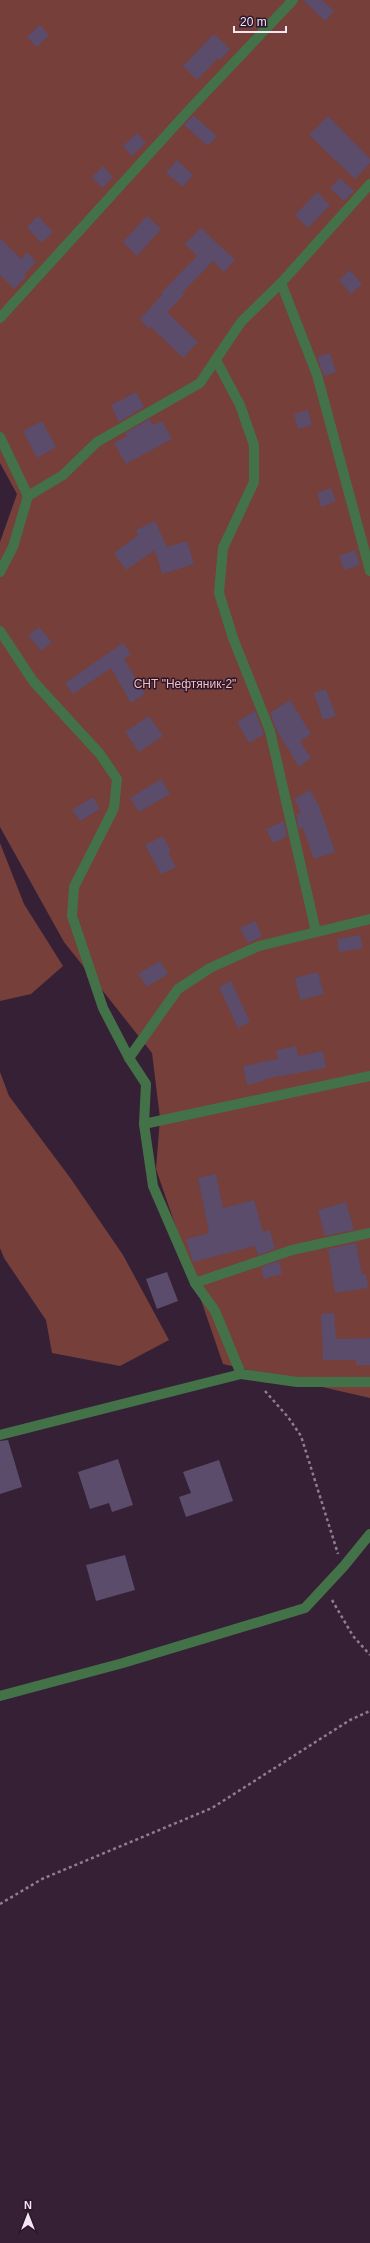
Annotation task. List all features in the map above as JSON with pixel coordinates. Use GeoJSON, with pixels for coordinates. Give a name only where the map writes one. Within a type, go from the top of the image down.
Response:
{"type":"FeatureCollection","features":[{"type":"Feature","properties":{"kind":"street"},"geometry":{"type":"LineString","coordinates":[[0,318],[190,109],[293,0]]}},
{"type":"Feature","properties":{"kind":"street"},"geometry":{"type":"LineString","coordinates":[[28,496],[63,475],[98,442],[200,383],[241,322],[281,283],[370,184]]}},
{"type":"Feature","properties":{"kind":"street"},"geometry":{"type":"LineString","coordinates":[[281,283],[317,376],[370,571]]}},
{"type":"Feature","properties":{"kind":"street"},"geometry":{"type":"LineString","coordinates":[[216,360],[240,405],[254,445],[254,482],[223,548],[219,593],[233,638],[270,731],[316,932]]}},
{"type":"Feature","properties":{"kind":"street"},"geometry":{"type":"LineString","coordinates":[[0,437],[28,496],[13,547],[0,572]]}},
{"type":"Feature","properties":{"kind":"street"},"geometry":{"type":"LineString","coordinates":[[0,631],[33,681],[100,754],[117,779],[114,808],[74,887],[72,916],[103,1008],[129,1058],[146,1084],[144,1124],[153,1186],[195,1284],[216,1311],[241,1374]]}},
{"type":"Feature","properties":{"kind":"street"},"geometry":{"type":"LineString","coordinates":[[129,1058],[178,989],[210,968],[259,946],[370,919]]}},
{"type":"Feature","properties":{"kind":"street"},"geometry":{"type":"LineString","coordinates":[[144,1124],[370,1076]]}},
{"type":"Feature","properties":{"kind":"street"},"geometry":{"type":"LineString","coordinates":[[195,1284],[292,1250],[370,1233]]}},
{"type":"Feature","properties":{"kind":"street"},"geometry":{"type":"LineString","coordinates":[[0,1435],[241,1374],[297,1382],[370,1382]]}},
{"type":"Feature","properties":{"kind":"street"},"geometry":{"type":"LineString","coordinates":[[0,1696],[123,1663],[306,1608],[325,1588],[370,1534]]}},
{"type":"Feature","properties":{"kind":"path"},"geometry":{"type":"LineString","coordinates":[[263,1390],[283,1411],[301,1436],[335,1549],[344,1566]]}},
{"type":"Feature","properties":{"kind":"path"},"geometry":{"type":"LineString","coordinates":[[325,1588],[353,1636],[370,1655]]}},
{"type":"Feature","properties":{"kind":"path"},"geometry":{"type":"LineString","coordinates":[[0,1904],[42,1879],[212,1808],[350,1720],[370,1711]]}},
{"type":"Feature","properties":{"kind":"green space","name":"СНТ \"Нефтяник-2\""},"geometry":{"type":"Polygon","coordinates":[[[0,0],[370,0],[370,1398],[223,1364],[156,1169],[160,1118],[152,1053],[64,942],[0,827],[0,542],[17,494],[0,463],[0,0]]]}},
{"type":"Feature","properties":{"kind":"green space"},"geometry":{"type":"Polygon","coordinates":[[[0,843],[24,904],[63,966],[31,994],[0,1001],[0,843]]]}},
{"type":"Feature","properties":{"kind":"green space"},"geometry":{"type":"Polygon","coordinates":[[[0,1072],[9,1096],[71,1179],[123,1255],[169,1340],[120,1366],[52,1353],[46,1320],[4,1258],[0,1248],[0,1072]]]}},
{"type":"Feature","properties":{"kind":"building"},"geometry":{"type":"Polygon","coordinates":[[[303,0],[322,0],[334,11],[325,21],[303,0]]]}},
{"type":"Feature","properties":{"kind":"building"},"geometry":{"type":"Polygon","coordinates":[[[40,25],[49,35],[37,47],[27,37],[40,25]]]}},
{"type":"Feature","properties":{"kind":"building"},"geometry":{"type":"Polygon","coordinates":[[[214,34],[230,49],[220,60],[218,58],[197,80],[183,66],[214,34]]]}},
{"type":"Feature","properties":{"kind":"building"},"geometry":{"type":"Polygon","coordinates":[[[193,115],[217,136],[208,146],[184,125],[193,115]]]}},
{"type":"Feature","properties":{"kind":"building"},"geometry":{"type":"Polygon","coordinates":[[[328,116],[370,159],[370,163],[355,179],[309,135],[328,116]]]}},
{"type":"Feature","properties":{"kind":"building"},"geometry":{"type":"Polygon","coordinates":[[[137,133],[146,143],[132,156],[123,146],[137,133]]]}},
{"type":"Feature","properties":{"kind":"building"},"geometry":{"type":"Polygon","coordinates":[[[177,160],[193,175],[183,187],[166,173],[177,160]]]}},
{"type":"Feature","properties":{"kind":"building"},"geometry":{"type":"Polygon","coordinates":[[[103,166],[113,177],[102,188],[92,177],[103,166]]]}},
{"type":"Feature","properties":{"kind":"building"},"geometry":{"type":"Polygon","coordinates":[[[340,178],[354,191],[344,201],[330,188],[340,178]]]}},
{"type":"Feature","properties":{"kind":"building"},"geometry":{"type":"Polygon","coordinates":[[[317,192],[330,205],[308,228],[295,215],[317,192]]]}},
{"type":"Feature","properties":{"kind":"building"},"geometry":{"type":"Polygon","coordinates":[[[38,216],[53,232],[41,243],[27,227],[38,216]]]}},
{"type":"Feature","properties":{"kind":"building"},"geometry":{"type":"Polygon","coordinates":[[[147,216],[161,229],[137,256],[123,242],[147,216]]]}},
{"type":"Feature","properties":{"kind":"building"},"geometry":{"type":"Polygon","coordinates":[[[201,228],[235,260],[224,272],[213,261],[182,293],[184,295],[167,312],[198,342],[183,358],[151,327],[149,329],[140,319],[163,294],[161,293],[197,256],[185,244],[201,228]]]}},
{"type":"Feature","properties":{"kind":"building"},"geometry":{"type":"Polygon","coordinates":[[[0,238],[21,259],[27,252],[36,262],[24,275],[26,277],[14,289],[0,275],[0,238]]]}},
{"type":"Feature","properties":{"kind":"building"},"geometry":{"type":"Polygon","coordinates":[[[350,270],[362,284],[351,294],[339,280],[350,270]]]}},
{"type":"Feature","properties":{"kind":"building"},"geometry":{"type":"Polygon","coordinates":[[[330,353],[336,372],[324,376],[317,357],[330,353]]]}},
{"type":"Feature","properties":{"kind":"building"},"geometry":{"type":"Polygon","coordinates":[[[136,392],[144,407],[119,422],[111,405],[136,392]]]}},
{"type":"Feature","properties":{"kind":"building"},"geometry":{"type":"Polygon","coordinates":[[[308,410],[312,425],[298,429],[294,414],[308,410]]]}},
{"type":"Feature","properties":{"kind":"building"},"geometry":{"type":"Polygon","coordinates":[[[150,419],[153,425],[162,421],[172,439],[126,464],[114,443],[127,436],[125,433],[150,419]]]}},
{"type":"Feature","properties":{"kind":"building"},"geometry":{"type":"Polygon","coordinates":[[[42,421],[56,447],[37,458],[23,431],[42,421]]]}},
{"type":"Feature","properties":{"kind":"building"},"geometry":{"type":"Polygon","coordinates":[[[331,488],[336,501],[321,507],[317,493],[331,488]]]}},
{"type":"Feature","properties":{"kind":"building"},"geometry":{"type":"Polygon","coordinates":[[[155,521],[167,547],[187,541],[194,564],[162,574],[155,550],[126,570],[114,553],[138,535],[136,530],[155,521]]]}},
{"type":"Feature","properties":{"kind":"building"},"geometry":{"type":"Polygon","coordinates":[[[355,550],[360,565],[344,570],[339,556],[355,550]]]}},
{"type":"Feature","properties":{"kind":"building"},"geometry":{"type":"Polygon","coordinates":[[[39,627],[52,642],[41,651],[28,635],[39,627]]]}},
{"type":"Feature","properties":{"kind":"building"},"geometry":{"type":"Polygon","coordinates":[[[123,643],[131,654],[124,659],[145,694],[131,703],[111,668],[73,694],[65,683],[123,643]]]}},
{"type":"Feature","properties":{"kind":"building"},"geometry":{"type":"Polygon","coordinates":[[[326,689],[336,716],[323,720],[314,693],[326,689]]]}},
{"type":"Feature","properties":{"kind":"building"},"geometry":{"type":"Polygon","coordinates":[[[290,700],[311,734],[300,741],[311,758],[299,767],[277,731],[270,713],[290,700]]]}},
{"type":"Feature","properties":{"kind":"building"},"geometry":{"type":"Polygon","coordinates":[[[255,711],[264,734],[249,743],[237,722],[255,711]]]}},
{"type":"Feature","properties":{"kind":"building"},"geometry":{"type":"Polygon","coordinates":[[[149,716],[163,736],[139,752],[125,732],[149,716]]]}},
{"type":"Feature","properties":{"kind":"building"},"geometry":{"type":"Polygon","coordinates":[[[161,779],[170,794],[139,812],[130,798],[161,779]]]}},
{"type":"Feature","properties":{"kind":"building"},"geometry":{"type":"Polygon","coordinates":[[[310,790],[319,806],[335,852],[314,859],[303,828],[299,830],[296,815],[301,812],[294,799],[310,790]]]}},
{"type":"Feature","properties":{"kind":"building"},"geometry":{"type":"Polygon","coordinates":[[[93,797],[100,809],[80,821],[72,810],[93,797]]]}},
{"type":"Feature","properties":{"kind":"building"},"geometry":{"type":"Polygon","coordinates":[[[284,821],[287,836],[273,843],[266,829],[284,821]]]}},
{"type":"Feature","properties":{"kind":"building"},"geometry":{"type":"Polygon","coordinates":[[[163,836],[171,851],[168,853],[176,867],[161,874],[145,845],[163,836]]]}},
{"type":"Feature","properties":{"kind":"building"},"geometry":{"type":"Polygon","coordinates":[[[255,921],[262,936],[248,943],[240,928],[255,921]]]}},
{"type":"Feature","properties":{"kind":"building"},"geometry":{"type":"Polygon","coordinates":[[[360,935],[363,948],[339,952],[337,939],[360,935]]]}},
{"type":"Feature","properties":{"kind":"building"},"geometry":{"type":"Polygon","coordinates":[[[160,961],[168,974],[147,987],[138,974],[160,961]]]}},
{"type":"Feature","properties":{"kind":"building"},"geometry":{"type":"Polygon","coordinates":[[[318,972],[324,994],[300,1000],[295,978],[318,972]]]}},
{"type":"Feature","properties":{"kind":"building"},"geometry":{"type":"Polygon","coordinates":[[[231,981],[250,1022],[238,1028],[219,987],[231,981]]]}},
{"type":"Feature","properties":{"kind":"building"},"geometry":{"type":"Polygon","coordinates":[[[296,1046],[298,1056],[323,1051],[326,1068],[264,1079],[264,1081],[247,1085],[243,1066],[278,1059],[276,1050],[296,1046]]]}},
{"type":"Feature","properties":{"kind":"building"},"geometry":{"type":"Polygon","coordinates":[[[216,1174],[223,1208],[254,1200],[263,1232],[270,1230],[275,1249],[258,1255],[255,1246],[193,1262],[186,1239],[209,1233],[198,1178],[216,1174]]]}},
{"type":"Feature","properties":{"kind":"building"},"geometry":{"type":"Polygon","coordinates":[[[346,1202],[354,1230],[325,1236],[318,1210],[346,1202]]]}},
{"type":"Feature","properties":{"kind":"building"},"geometry":{"type":"Polygon","coordinates":[[[356,1243],[362,1275],[366,1274],[368,1288],[335,1293],[328,1249],[356,1243]]]}},
{"type":"Feature","properties":{"kind":"building"},"geometry":{"type":"Polygon","coordinates":[[[279,1261],[282,1274],[264,1279],[261,1267],[279,1261]]]}},
{"type":"Feature","properties":{"kind":"building"},"geometry":{"type":"Polygon","coordinates":[[[167,1272],[178,1301],[157,1309],[146,1279],[167,1272]]]}},
{"type":"Feature","properties":{"kind":"building"},"geometry":{"type":"Polygon","coordinates":[[[334,1313],[336,1339],[370,1338],[370,1365],[356,1365],[356,1360],[323,1360],[321,1314],[334,1313]]]}},
{"type":"Feature","properties":{"kind":"building"},"geometry":{"type":"Polygon","coordinates":[[[8,1440],[22,1487],[0,1494],[0,1441],[8,1440]]]}},
{"type":"Feature","properties":{"kind":"building"},"geometry":{"type":"Polygon","coordinates":[[[118,1459],[133,1505],[112,1512],[109,1503],[90,1509],[78,1472],[118,1459]]]}},
{"type":"Feature","properties":{"kind":"building"},"geometry":{"type":"Polygon","coordinates":[[[219,1460],[233,1501],[186,1517],[179,1497],[191,1493],[183,1472],[219,1460]]]}},
{"type":"Feature","properties":{"kind":"building"},"geometry":{"type":"Polygon","coordinates":[[[125,1555],[135,1590],[96,1601],[86,1565],[125,1555]]]}}]}
